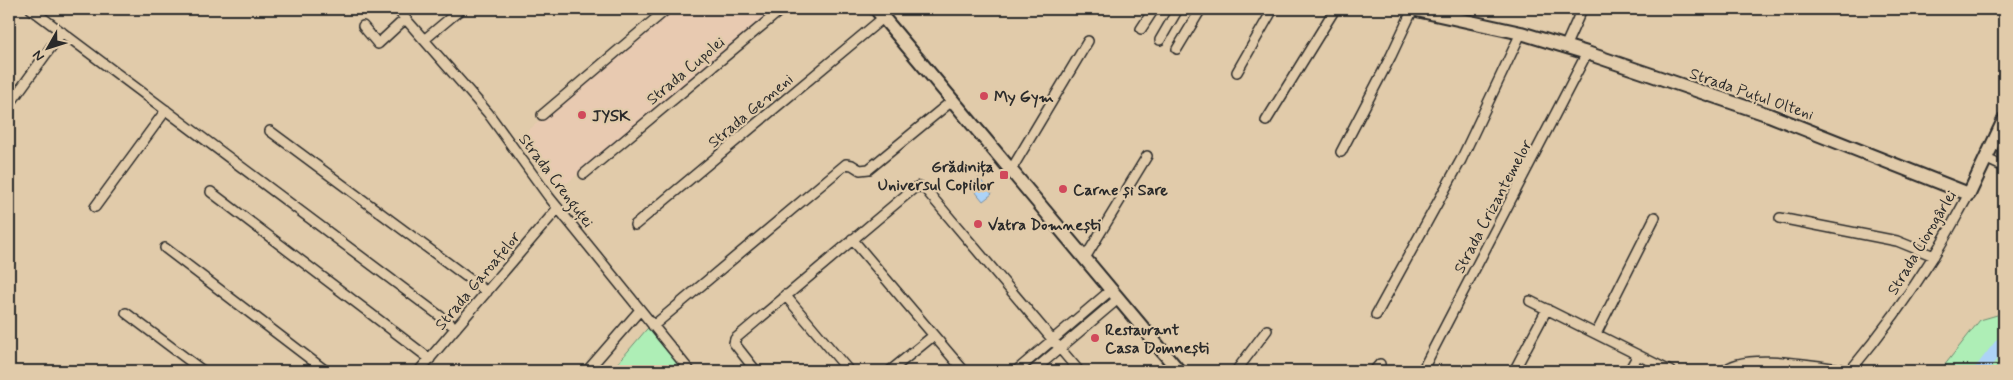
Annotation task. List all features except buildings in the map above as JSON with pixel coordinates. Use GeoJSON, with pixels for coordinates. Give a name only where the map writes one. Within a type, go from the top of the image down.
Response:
{"type":"FeatureCollection","features":[{"type":"Feature","properties":{"kind":"street"},"geometry":{"type":"LineString","coordinates":[[31,9],[456,328]]}},
{"type":"Feature","properties":{"kind":"street","name":"Strada Crenguței"},"geometry":{"type":"LineString","coordinates":[[397,9],[488,113],[558,208],[690,371]]}},
{"type":"Feature","properties":{"kind":"street"},"geometry":{"type":"LineString","coordinates":[[424,40],[461,9]]}},
{"type":"Feature","properties":{"kind":"street"},"geometry":{"type":"LineString","coordinates":[[542,115],[667,9]]}},
{"type":"Feature","properties":{"kind":"street","name":"Strada Cupolei"},"geometry":{"type":"LineString","coordinates":[[584,174],[782,9]]}},
{"type":"Feature","properties":{"kind":"street"},"geometry":{"type":"LineString","coordinates":[[1141,29],[1154,9]]}},
{"type":"Feature","properties":{"kind":"street"},"geometry":{"type":"LineString","coordinates":[[1160,40],[1178,9]]}},
{"type":"Feature","properties":{"kind":"street"},"geometry":{"type":"LineString","coordinates":[[1177,49],[1201,9]]}},
{"type":"Feature","properties":{"kind":"street"},"geometry":{"type":"LineString","coordinates":[[1237,72],[1273,9]]}},
{"type":"Feature","properties":{"kind":"street"},"geometry":{"type":"LineString","coordinates":[[1266,122],[1335,9]]}},
{"type":"Feature","properties":{"kind":"street","name":"Strada Puțul Olteni"},"geometry":{"type":"LineString","coordinates":[[1341,152],[1391,56],[1412,9],[1521,34],[1587,53],[1769,115],[1969,194]]}},
{"type":"Feature","properties":{"kind":"street"},"geometry":{"type":"LineString","coordinates":[[1565,47],[1582,9]]}},
{"type":"Feature","properties":{"kind":"street"},"geometry":{"type":"LineString","coordinates":[[880,13],[1179,371]]}},
{"type":"Feature","properties":{"kind":"street","name":"Strada Gemeni"},"geometry":{"type":"LineString","coordinates":[[635,225],[880,13]]}},
{"type":"Feature","properties":{"kind":"street"},"geometry":{"type":"LineString","coordinates":[[363,26],[378,44],[405,19]]}},
{"type":"Feature","properties":{"kind":"street"},"geometry":{"type":"LineString","coordinates":[[9,105],[62,32]]}},
{"type":"Feature","properties":{"kind":"street"},"geometry":{"type":"LineString","coordinates":[[1376,315],[1461,160],[1521,34]]}},
{"type":"Feature","properties":{"kind":"street"},"geometry":{"type":"LineString","coordinates":[[1011,170],[1088,41]]}},
{"type":"Feature","properties":{"kind":"street","name":"Strada Crizantemelor"},"geometry":{"type":"LineString","coordinates":[[1422,371],[1587,53]]}},
{"type":"Feature","properties":{"kind":"street"},"geometry":{"type":"LineString","coordinates":[[653,326],[846,164],[860,170],[869,170],[953,100]]}},
{"type":"Feature","properties":{"kind":"street"},"geometry":{"type":"LineString","coordinates":[[95,207],[166,110]]}},
{"type":"Feature","properties":{"kind":"street","name":"Strada Ciorogârlei"},"geometry":{"type":"LineString","coordinates":[[1850,371],[1879,336],[1934,256],[1969,194],[2004,120]]}},
{"type":"Feature","properties":{"kind":"street"},"geometry":{"type":"LineString","coordinates":[[270,131],[487,292]]}},
{"type":"Feature","properties":{"kind":"street"},"geometry":{"type":"LineString","coordinates":[[1085,258],[1147,156]]}},
{"type":"Feature","properties":{"kind":"street"},"geometry":{"type":"LineString","coordinates":[[1987,159],[2004,167]]}},
{"type":"Feature","properties":{"kind":"street"},"geometry":{"type":"LineString","coordinates":[[756,371],[737,348],[734,341],[785,295],[913,188],[921,186],[1079,371]]}},
{"type":"Feature","properties":{"kind":"street"},"geometry":{"type":"LineString","coordinates":[[211,192],[430,359]]}},
{"type":"Feature","properties":{"kind":"street","name":"Strada Garoafelor"},"geometry":{"type":"LineString","coordinates":[[419,371],[558,208]]}},
{"type":"Feature","properties":{"kind":"street"},"geometry":{"type":"LineString","coordinates":[[1596,334],[1655,217]]}},
{"type":"Feature","properties":{"kind":"street"},"geometry":{"type":"LineString","coordinates":[[1780,218],[1897,242],[1934,256]]}},
{"type":"Feature","properties":{"kind":"street"},"geometry":{"type":"LineString","coordinates":[[852,239],[964,371]]}},
{"type":"Feature","properties":{"kind":"street"},"geometry":{"type":"LineString","coordinates":[[165,248],[326,371]]}},
{"type":"Feature","properties":{"kind":"street"},"geometry":{"type":"LineString","coordinates":[[1021,370],[1053,340],[1115,294]]}},
{"type":"Feature","properties":{"kind":"street"},"geometry":{"type":"LineString","coordinates":[[1033,371],[1060,348],[1115,294]]}},
{"type":"Feature","properties":{"kind":"street"},"geometry":{"type":"LineString","coordinates":[[785,295],[849,371]]}},
{"type":"Feature","properties":{"kind":"street"},"geometry":{"type":"LineString","coordinates":[[1530,301],[1638,355],[1652,367],[1670,371]]}},
{"type":"Feature","properties":{"kind":"street"},"geometry":{"type":"LineString","coordinates":[[1514,371],[1547,309]]}},
{"type":"Feature","properties":{"kind":"street"},"geometry":{"type":"LineString","coordinates":[[587,371],[640,310]]}},
{"type":"Feature","properties":{"kind":"street"},"geometry":{"type":"LineString","coordinates":[[126,313],[203,371]]}},
{"type":"Feature","properties":{"kind":"street"},"geometry":{"type":"LineString","coordinates":[[1236,371],[1267,330]]}},
{"type":"Feature","properties":{"kind":"street"},"geometry":{"type":"LineString","coordinates":[[890,371],[933,336]]}},
{"type":"Feature","properties":{"kind":"street"},"geometry":{"type":"LineString","coordinates":[[1629,371],[1638,355]]}},
{"type":"Feature","properties":{"kind":"street"},"geometry":{"type":"LineString","coordinates":[[1725,371],[1729,367],[1749,361],[1777,362],[1846,371]]}},
{"type":"Feature","properties":{"kind":"street"},"geometry":{"type":"LineString","coordinates":[[1771,371],[1777,362]]}},
{"type":"Feature","properties":{"kind":"shaded area"},"geometry":{"type":"Polygon","coordinates":[[[672,9],[774,9],[559,190],[517,140],[672,9]]]}},
{"type":"Feature","properties":{"kind":"green space"},"geometry":{"type":"Polygon","coordinates":[[[2004,313],[2004,371],[1940,371],[1980,320],[2004,313]]]}},
{"type":"Feature","properties":{"kind":"green space"},"geometry":{"type":"Polygon","coordinates":[[[648,328],[683,371],[611,371],[646,330],[648,328]]]}},
{"type":"Feature","properties":{"kind":"water"},"geometry":{"type":"Polygon","coordinates":[[[979,178],[992,194],[983,201],[970,185],[979,178]]]}},
{"type":"Feature","properties":{"kind":"waterway"},"geometry":{"type":"LineString","coordinates":[[1980,371],[2004,340]]}},
{"type":"Feature","properties":{"kind":"place","name":"My Gym"},"geometry":{"type":"Point","coordinates":[984,96]}},
{"type":"Feature","properties":{"kind":"place","name":"JYSK"},"geometry":{"type":"Point","coordinates":[582,115]}},
{"type":"Feature","properties":{"kind":"place","name":"Grădinița Universul Copiilor"},"geometry":{"type":"Point","coordinates":[1004,175]}},
{"type":"Feature","properties":{"kind":"place","name":"Carne și Sare"},"geometry":{"type":"Point","coordinates":[1063,189]}},
{"type":"Feature","properties":{"kind":"place","name":"Vatra Domnești"},"geometry":{"type":"Point","coordinates":[978,224]}},
{"type":"Feature","properties":{"kind":"place","name":"Restaurant Casa Domnești"},"geometry":{"type":"Point","coordinates":[1095,338]}}]}
